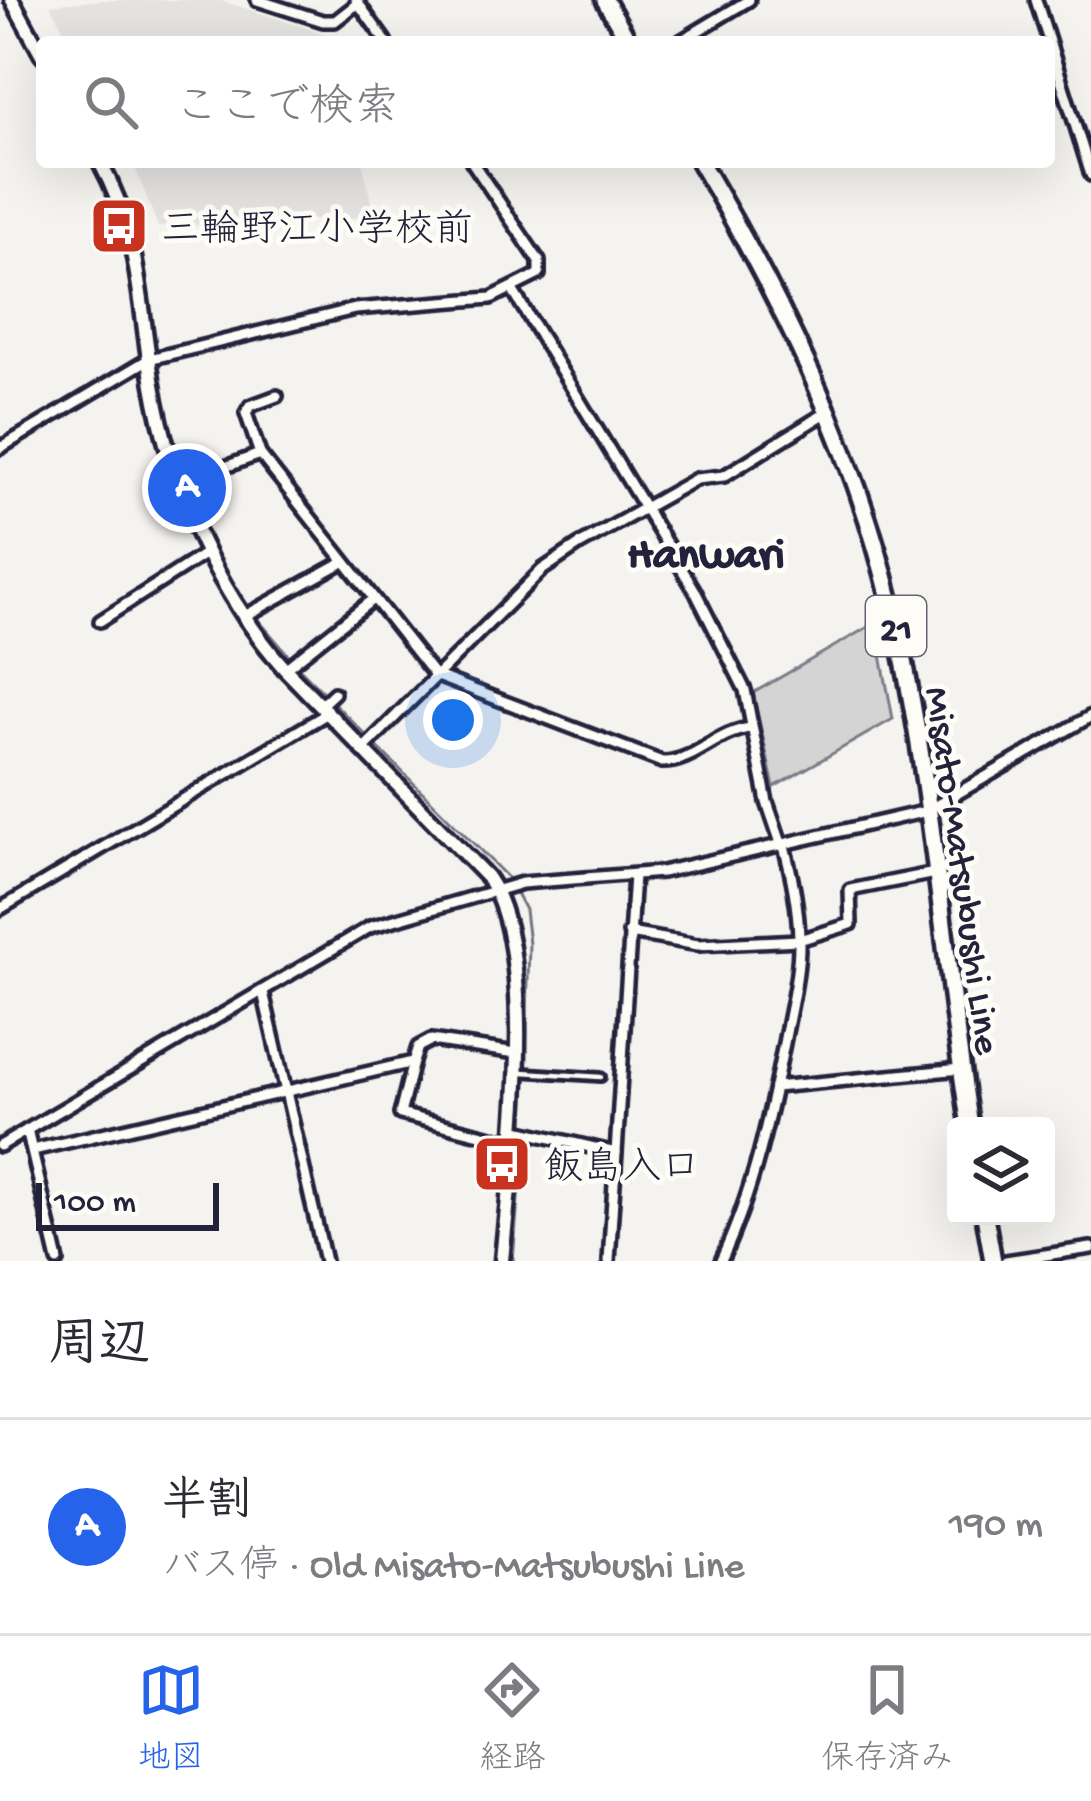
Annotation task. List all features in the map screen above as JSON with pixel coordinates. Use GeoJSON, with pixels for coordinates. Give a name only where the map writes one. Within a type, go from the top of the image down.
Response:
{"type":"FeatureCollection","features":[{"type":"Feature","properties":{"kind":"main road"},"geometry":{"type":"LineString","coordinates":[[604,0],[625,36]]}},
{"type":"Feature","properties":{"kind":"main road","name":"Misato-Matsubushi Line"},"geometry":{"type":"LineString","coordinates":[[703,168],[778,298],[829,411],[891,603],[912,706],[969,1117]]}},
{"type":"Feature","properties":{"kind":"main road"},"geometry":{"type":"LineString","coordinates":[[987,1225],[993,1261]]}},
{"type":"Feature","properties":{"kind":"street"},"geometry":{"type":"LineString","coordinates":[[12,0],[36,44]]}},
{"type":"Feature","properties":{"kind":"street"},"geometry":{"type":"LineString","coordinates":[[257,0],[323,21],[334,21],[357,1],[382,36]]}},
{"type":"Feature","properties":{"kind":"street"},"geometry":{"type":"LineString","coordinates":[[689,36],[749,0]]}},
{"type":"Feature","properties":{"kind":"street"},"geometry":{"type":"LineString","coordinates":[[1036,0],[1047,36]]}},
{"type":"Feature","properties":{"kind":"street"},"geometry":{"type":"LineString","coordinates":[[1055,60],[1091,175]]}},
{"type":"Feature","properties":{"kind":"street"},"geometry":{"type":"LineString","coordinates":[[103,168],[135,253],[206,553],[291,664],[371,742],[500,888],[515,949],[519,1072],[519,1132],[502,1261]]}},
{"type":"Feature","properties":{"kind":"street"},"geometry":{"type":"LineString","coordinates":[[0,448],[157,358],[355,309],[491,298],[513,291],[538,274],[539,261],[480,168]]}},
{"type":"Feature","properties":{"kind":"street"},"geometry":{"type":"LineString","coordinates":[[513,291],[694,589],[745,690],[767,802],[795,892],[799,940],[775,1087],[750,1184],[721,1261]]}},
{"type":"Feature","properties":{"kind":"street"},"geometry":{"type":"LineString","coordinates":[[277,396],[250,406],[246,413],[260,454],[437,676],[662,762],[677,762],[734,729],[752,728]]}},
{"type":"Feature","properties":{"kind":"street"},"geometry":{"type":"LineString","coordinates":[[371,742],[542,570],[696,479],[724,476],[829,411]]}},
{"type":"Feature","properties":{"kind":"street"},"geometry":{"type":"LineString","coordinates":[[188,482],[260,454]]}},
{"type":"Feature","properties":{"kind":"street"},"geometry":{"type":"LineString","coordinates":[[100,621],[206,553]]}},
{"type":"Feature","properties":{"kind":"street"},"geometry":{"type":"LineString","coordinates":[[250,613],[343,562]]}},
{"type":"Feature","properties":{"kind":"street"},"geometry":{"type":"LineString","coordinates":[[291,664],[374,599]]}},
{"type":"Feature","properties":{"kind":"street"},"geometry":{"type":"LineString","coordinates":[[0,909],[327,703]]}},
{"type":"Feature","properties":{"kind":"street"},"geometry":{"type":"LineString","coordinates":[[0,1146],[370,927],[522,883],[634,875],[927,811],[1091,716]]}},
{"type":"Feature","properties":{"kind":"street"},"geometry":{"type":"LineString","coordinates":[[629,933],[698,945],[799,940],[850,924],[850,890],[935,873]]}},
{"type":"Feature","properties":{"kind":"street"},"geometry":{"type":"LineString","coordinates":[[609,1261],[634,875]]}},
{"type":"Feature","properties":{"kind":"street"},"geometry":{"type":"LineString","coordinates":[[263,992],[325,1261]]}},
{"type":"Feature","properties":{"kind":"street"},"geometry":{"type":"LineString","coordinates":[[516,1053],[431,1040],[418,1047],[400,1114],[616,1153]]}},
{"type":"Feature","properties":{"kind":"street"},"geometry":{"type":"LineString","coordinates":[[33,1150],[413,1061]]}},
{"type":"Feature","properties":{"kind":"street"},"geometry":{"type":"LineString","coordinates":[[775,1087],[961,1069]]}},
{"type":"Feature","properties":{"kind":"street"},"geometry":{"type":"LineString","coordinates":[[27,1130],[58,1261]]}},
{"type":"Feature","properties":{"kind":"street"},"geometry":{"type":"LineString","coordinates":[[1006,1261],[1091,1248]]}},
{"type":"Feature","properties":{"kind":"lane"},"geometry":{"type":"LineString","coordinates":[[519,1072],[601,1077]]}},
{"type":"Feature","properties":{"kind":"shaded area"},"geometry":{"type":"Polygon","coordinates":[[[219,0],[331,36],[68,36],[50,5],[219,0]]]}},
{"type":"Feature","properties":{"kind":"shaded area"},"geometry":{"type":"Polygon","coordinates":[[[135,168],[363,168],[375,217],[158,227],[135,168]]]}},
{"type":"Feature","properties":{"kind":"shaded area"},"geometry":{"type":"Polygon","coordinates":[[[875,623],[893,719],[774,787],[753,693],[875,623]]]}},
{"type":"Feature","properties":{"kind":"waterway"},"geometry":{"type":"LineString","coordinates":[[111,168],[142,255],[165,413],[178,458],[211,542],[248,608]]}},
{"type":"Feature","properties":{"kind":"waterway"},"geometry":{"type":"LineString","coordinates":[[254,615],[291,658]]}},
{"type":"Feature","properties":{"kind":"waterway"},"geometry":{"type":"LineString","coordinates":[[297,666],[510,880]]}},
{"type":"Feature","properties":{"kind":"waterway"},"geometry":{"type":"LineString","coordinates":[[514,889],[525,910],[529,944],[524,1128]]}},
{"type":"Feature","properties":{"kind":"waterway"},"geometry":{"type":"LineString","coordinates":[[513,1261],[523,1138]]}},
{"type":"Feature","properties":{"kind":"place","name":"三輪野江小学校前"},"geometry":{"type":"Point","coordinates":[119,226]}},
{"type":"Feature","properties":{"kind":"place","name":"半割"},"geometry":{"type":"Point","coordinates":[187,488]}},
{"type":"Feature","properties":{"kind":"place","name":"飯島入口"},"geometry":{"type":"Point","coordinates":[502,1164]}},
{"type":"Feature","properties":{"kind":"district","name":"Hanwari"},"geometry":{"type":"Point","coordinates":[706,550]}}]}
